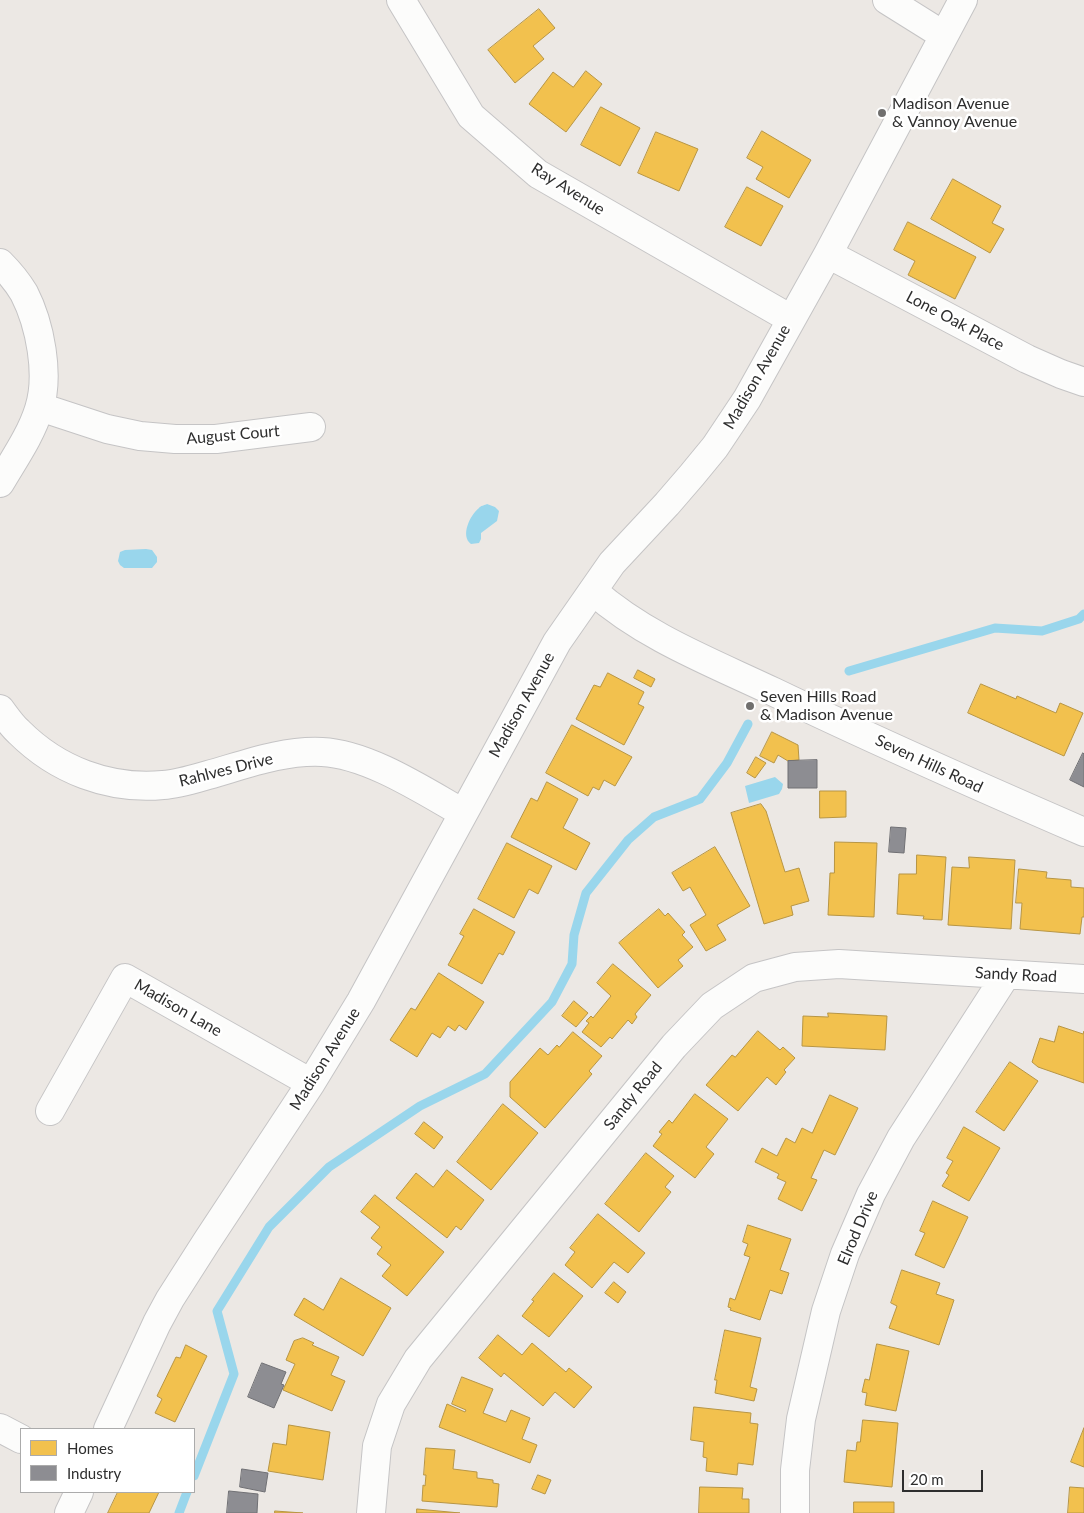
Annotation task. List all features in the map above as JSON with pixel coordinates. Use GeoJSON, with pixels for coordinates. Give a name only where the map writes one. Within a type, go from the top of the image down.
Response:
{"type":"FeatureCollection","features":[{"type":"Feature","properties":{"kind":"street","name":"Ray Avenue"},"geometry":{"type":"LineString","coordinates":[[401,0],[471,116],[538,174],[791,318]]}},
{"type":"Feature","properties":{"kind":"street"},"geometry":{"type":"LineString","coordinates":[[886,0],[943,34]]}},
{"type":"Feature","properties":{"kind":"street","name":"Madison Avenue"},"geometry":{"type":"LineString","coordinates":[[108,1428],[170,1299],[311,1084],[361,1001],[557,642],[612,563],[667,504],[715,447],[747,398],[828,254],[943,34],[963,0]]}},
{"type":"Feature","properties":{"kind":"street","name":"Lone Oak Place"},"geometry":{"type":"LineString","coordinates":[[828,254],[1027,358],[1084,382]]}},
{"type":"Feature","properties":{"kind":"street"},"geometry":{"type":"LineString","coordinates":[[0,263],[24,292],[35,321],[42,352],[44,383],[40,407],[29,434],[0,483]]}},
{"type":"Feature","properties":{"kind":"street","name":"August Court"},"geometry":{"type":"LineString","coordinates":[[40,407],[107,429],[140,436],[175,440],[216,439],[311,427]]}},
{"type":"Feature","properties":{"kind":"street","name":"Seven Hills Road"},"geometry":{"type":"LineString","coordinates":[[592,591],[612,608],[646,630],[702,659],[989,791],[1084,832]]}},
{"type":"Feature","properties":{"kind":"street","name":"Rahlves Drive"},"geometry":{"type":"LineString","coordinates":[[0,709],[18,732],[46,756],[74,770],[104,781],[135,786],[165,785],[289,754],[322,752],[355,758],[389,773],[463,813]]}},
{"type":"Feature","properties":{"kind":"street","name":"Sandy Road"},"geometry":{"type":"LineString","coordinates":[[371,1513],[377,1446],[391,1404],[418,1359],[674,1046],[712,1006],[754,978],[795,967],[839,964],[1084,979]]}},
{"type":"Feature","properties":{"kind":"street","name":"Elrod Drive"},"geometry":{"type":"LineString","coordinates":[[795,1513],[795,1470],[801,1419],[826,1311],[845,1254],[871,1194],[901,1138],[1006,975]]}},
{"type":"Feature","properties":{"kind":"street","name":"Madison Lane"},"geometry":{"type":"LineString","coordinates":[[50,1111],[125,978],[311,1084]]}},
{"type":"Feature","properties":{"kind":"street"},"geometry":{"type":"LineString","coordinates":[[0,1428],[20,1438]]}},
{"type":"Feature","properties":{"kind":"street"},"geometry":{"type":"LineString","coordinates":[[69,1513],[79,1493]]}},
{"type":"Feature","properties":{"kind":"water"},"geometry":{"type":"Polygon","coordinates":[[[487,504],[499,511],[497,521],[481,533],[479,543],[471,544],[466,536],[470,520],[480,507],[487,504]]]}},
{"type":"Feature","properties":{"kind":"water"},"geometry":{"type":"Polygon","coordinates":[[[152,550],[157,557],[157,562],[152,568],[124,568],[120,565],[118,561],[120,552],[152,550]]]}},
{"type":"Feature","properties":{"kind":"water"},"geometry":{"type":"Polygon","coordinates":[[[775,777],[783,784],[779,794],[749,803],[745,786],[775,777]]]}},
{"type":"Feature","properties":{"kind":"building: Homes"},"geometry":{"type":"Polygon","coordinates":[[[539,9],[555,28],[533,46],[544,59],[515,83],[488,50],[539,9]]]}},
{"type":"Feature","properties":{"kind":"building: Homes"},"geometry":{"type":"Polygon","coordinates":[[[586,71],[602,84],[566,132],[529,104],[553,72],[573,87],[586,71]]]}},
{"type":"Feature","properties":{"kind":"building: Homes"},"geometry":{"type":"Polygon","coordinates":[[[601,107],[640,128],[620,166],[581,145],[601,107]]]}},
{"type":"Feature","properties":{"kind":"building: Homes"},"geometry":{"type":"Polygon","coordinates":[[[762,131],[811,160],[789,198],[756,179],[763,167],[747,158],[762,131]]]}},
{"type":"Feature","properties":{"kind":"building: Homes"},"geometry":{"type":"Polygon","coordinates":[[[656,132],[698,149],[679,191],[638,173],[656,132]]]}},
{"type":"Feature","properties":{"kind":"building: Homes"},"geometry":{"type":"Polygon","coordinates":[[[953,179],[1001,206],[992,223],[1004,229],[990,253],[931,219],[953,179]]]}},
{"type":"Feature","properties":{"kind":"building: Homes"},"geometry":{"type":"Polygon","coordinates":[[[747,187],[783,206],[761,246],[725,227],[747,187]]]}},
{"type":"Feature","properties":{"kind":"building: Homes"},"geometry":{"type":"Polygon","coordinates":[[[908,222],[976,257],[955,299],[908,275],[915,261],[894,250],[908,222]]]}},
{"type":"Feature","properties":{"kind":"building: Homes"},"geometry":{"type":"Polygon","coordinates":[[[638,670],[655,679],[651,687],[634,678],[638,670]]]}},
{"type":"Feature","properties":{"kind":"building: Homes"},"geometry":{"type":"Polygon","coordinates":[[[608,673],[644,692],[638,704],[644,707],[624,745],[576,719],[594,685],[600,687],[608,673]]]}},
{"type":"Feature","properties":{"kind":"building: Homes"},"geometry":{"type":"Polygon","coordinates":[[[981,684],[1016,699],[1017,696],[1056,713],[1060,703],[1083,713],[1064,756],[968,713],[981,684]]]}},
{"type":"Feature","properties":{"kind":"building: Homes"},"geometry":{"type":"Polygon","coordinates":[[[572,725],[632,757],[615,786],[604,780],[599,790],[593,787],[588,796],[546,773],[572,725]]]}},
{"type":"Feature","properties":{"kind":"building: Homes"},"geometry":{"type":"Polygon","coordinates":[[[772,732],[798,745],[799,760],[788,761],[778,755],[774,763],[760,756],[772,732]]]}},
{"type":"Feature","properties":{"kind":"building: Homes"},"geometry":{"type":"Polygon","coordinates":[[[756,757],[766,763],[755,778],[747,773],[756,757]]]}},
{"type":"Feature","properties":{"kind":"building: Homes"},"geometry":{"type":"Polygon","coordinates":[[[547,782],[578,799],[563,828],[590,843],[576,870],[511,837],[531,798],[537,801],[547,782]]]}},
{"type":"Feature","properties":{"kind":"building: Homes"},"geometry":{"type":"Polygon","coordinates":[[[820,791],[846,791],[846,817],[820,818],[820,791]]]}},
{"type":"Feature","properties":{"kind":"building: Homes"},"geometry":{"type":"Polygon","coordinates":[[[761,804],[766,811],[785,872],[799,868],[809,901],[791,906],[793,915],[764,924],[731,813],[761,804]]]}},
{"type":"Feature","properties":{"kind":"building: Homes"},"geometry":{"type":"Polygon","coordinates":[[[835,842],[877,843],[874,917],[828,915],[830,873],[834,873],[835,842]]]}},
{"type":"Feature","properties":{"kind":"building: Homes"},"geometry":{"type":"Polygon","coordinates":[[[507,843],[552,866],[538,894],[529,889],[514,918],[478,899],[507,843]]]}},
{"type":"Feature","properties":{"kind":"building: Homes"},"geometry":{"type":"Polygon","coordinates":[[[715,847],[750,906],[717,925],[726,940],[706,951],[690,925],[706,915],[690,887],[683,891],[672,873],[715,847]]]}},
{"type":"Feature","properties":{"kind":"building: Homes"},"geometry":{"type":"Polygon","coordinates":[[[917,855],[946,857],[942,920],[923,919],[924,916],[897,914],[899,874],[916,874],[917,855]]]}},
{"type":"Feature","properties":{"kind":"building: Homes"},"geometry":{"type":"Polygon","coordinates":[[[969,857],[1015,860],[1011,929],[948,925],[952,867],[969,868],[969,857]]]}},
{"type":"Feature","properties":{"kind":"building: Homes"},"geometry":{"type":"Polygon","coordinates":[[[1019,869],[1047,872],[1046,878],[1071,880],[1071,887],[1084,888],[1084,917],[1082,917],[1080,934],[1020,929],[1022,903],[1016,903],[1019,869]]]}},
{"type":"Feature","properties":{"kind":"building: Homes"},"geometry":{"type":"Polygon","coordinates":[[[474,909],[515,932],[503,955],[499,953],[482,984],[448,965],[464,936],[460,934],[474,909]]]}},
{"type":"Feature","properties":{"kind":"building: Homes"},"geometry":{"type":"Polygon","coordinates":[[[659,909],[665,916],[668,913],[685,932],[682,935],[693,947],[678,960],[683,966],[658,988],[619,943],[659,909]]]}},
{"type":"Feature","properties":{"kind":"building: Homes"},"geometry":{"type":"Polygon","coordinates":[[[613,964],[651,995],[635,1014],[637,1017],[632,1024],[628,1020],[612,1039],[610,1037],[601,1047],[582,1032],[589,1023],[586,1021],[591,1016],[593,1018],[611,996],[597,983],[613,964]]]}},
{"type":"Feature","properties":{"kind":"building: Homes"},"geometry":{"type":"Polygon","coordinates":[[[439,973],[484,1002],[466,1030],[459,1025],[455,1031],[448,1026],[440,1038],[432,1033],[417,1057],[390,1040],[411,1008],[415,1010],[439,973]]]}},
{"type":"Feature","properties":{"kind":"building: Homes"},"geometry":{"type":"Polygon","coordinates":[[[574,1001],[588,1013],[576,1027],[562,1016],[574,1001]]]}},
{"type":"Feature","properties":{"kind":"building: Homes"},"geometry":{"type":"Polygon","coordinates":[[[828,1013],[887,1016],[885,1050],[802,1046],[803,1016],[828,1017],[828,1013]]]}},
{"type":"Feature","properties":{"kind":"building: Homes"},"geometry":{"type":"Polygon","coordinates":[[[1059,1026],[1083,1034],[1084,1031],[1084,1083],[1038,1067],[1032,1062],[1040,1038],[1054,1042],[1059,1026]]]}},
{"type":"Feature","properties":{"kind":"building: Homes"},"geometry":{"type":"Polygon","coordinates":[[[758,1031],[780,1050],[783,1047],[795,1058],[784,1070],[786,1072],[776,1085],[767,1077],[738,1111],[706,1085],[732,1055],[735,1057],[758,1031]]]}},
{"type":"Feature","properties":{"kind":"building: Homes"},"geometry":{"type":"Polygon","coordinates":[[[573,1032],[602,1056],[589,1071],[592,1074],[545,1128],[510,1097],[510,1082],[540,1048],[548,1055],[557,1045],[559,1047],[573,1032]]]}},
{"type":"Feature","properties":{"kind":"building: Homes"},"geometry":{"type":"Polygon","coordinates":[[[1010,1062],[1038,1081],[1004,1131],[976,1112],[1010,1062]]]}},
{"type":"Feature","properties":{"kind":"building: Homes"},"geometry":{"type":"Polygon","coordinates":[[[695,1094],[728,1119],[706,1147],[714,1154],[695,1178],[653,1146],[662,1134],[659,1132],[669,1120],[672,1123],[695,1094]]]}},
{"type":"Feature","properties":{"kind":"building: Homes"},"geometry":{"type":"Polygon","coordinates":[[[830,1095],[858,1108],[835,1155],[824,1150],[811,1178],[817,1180],[802,1211],[778,1199],[786,1182],[777,1178],[779,1174],[755,1162],[762,1148],[777,1156],[786,1138],[795,1143],[802,1128],[812,1133],[830,1095]]]}},
{"type":"Feature","properties":{"kind":"building: Homes"},"geometry":{"type":"Polygon","coordinates":[[[503,1104],[538,1133],[491,1190],[457,1162],[503,1104]]]}},
{"type":"Feature","properties":{"kind":"building: Homes"},"geometry":{"type":"Polygon","coordinates":[[[424,1122],[443,1137],[434,1149],[415,1134],[424,1122]]]}},
{"type":"Feature","properties":{"kind":"building: Homes"},"geometry":{"type":"Polygon","coordinates":[[[964,1127],[1000,1148],[969,1201],[942,1186],[949,1175],[946,1173],[953,1161],[947,1158],[964,1127]]]}},
{"type":"Feature","properties":{"kind":"building: Homes"},"geometry":{"type":"Polygon","coordinates":[[[646,1153],[674,1176],[665,1187],[671,1192],[639,1232],[605,1204],[646,1153]]]}},
{"type":"Feature","properties":{"kind":"building: Homes"},"geometry":{"type":"Polygon","coordinates":[[[447,1170],[484,1200],[461,1230],[456,1226],[447,1238],[396,1198],[416,1173],[433,1187],[447,1170]]]}},
{"type":"Feature","properties":{"kind":"building: Homes"},"geometry":{"type":"Polygon","coordinates":[[[375,1195],[444,1252],[407,1296],[382,1276],[391,1265],[377,1254],[382,1247],[371,1238],[380,1227],[361,1212],[375,1195]]]}},
{"type":"Feature","properties":{"kind":"building: Homes"},"geometry":{"type":"Polygon","coordinates":[[[933,1201],[968,1217],[944,1268],[915,1255],[925,1233],[920,1231],[933,1201]]]}},
{"type":"Feature","properties":{"kind":"building: Homes"},"geometry":{"type":"Polygon","coordinates":[[[598,1214],[645,1253],[628,1273],[614,1262],[592,1288],[565,1265],[575,1252],[570,1248],[598,1214]]]}},
{"type":"Feature","properties":{"kind":"building: Homes"},"geometry":{"type":"Polygon","coordinates":[[[748,1225],[791,1239],[780,1270],[789,1273],[782,1294],[770,1290],[760,1320],[730,1310],[731,1308],[728,1307],[730,1298],[735,1300],[750,1257],[744,1255],[748,1244],[743,1242],[748,1225]]]}},
{"type":"Feature","properties":{"kind":"building: Homes"},"geometry":{"type":"Polygon","coordinates":[[[902,1270],[940,1283],[936,1294],[954,1300],[939,1345],[889,1328],[897,1306],[891,1303],[902,1270]]]}},
{"type":"Feature","properties":{"kind":"building: Homes"},"geometry":{"type":"Polygon","coordinates":[[[554,1273],[583,1296],[549,1337],[522,1316],[534,1301],[532,1300],[554,1273]]]}},
{"type":"Feature","properties":{"kind":"building: Homes"},"geometry":{"type":"Polygon","coordinates":[[[341,1278],[391,1308],[363,1356],[294,1315],[304,1298],[323,1310],[341,1278]]]}},
{"type":"Feature","properties":{"kind":"building: Homes"},"geometry":{"type":"Polygon","coordinates":[[[614,1282],[626,1292],[618,1303],[605,1293],[614,1282]]]}},
{"type":"Feature","properties":{"kind":"building: Homes"},"geometry":{"type":"Polygon","coordinates":[[[725,1330],[761,1338],[750,1387],[757,1389],[754,1401],[715,1393],[717,1380],[715,1380],[725,1330]]]}},
{"type":"Feature","properties":{"kind":"building: Homes"},"geometry":{"type":"Polygon","coordinates":[[[498,1335],[522,1355],[532,1343],[566,1372],[569,1368],[592,1387],[574,1408],[555,1392],[543,1406],[504,1373],[501,1377],[479,1358],[498,1335]]]}},
{"type":"Feature","properties":{"kind":"building: Homes"},"geometry":{"type":"Polygon","coordinates":[[[303,1338],[314,1343],[312,1345],[339,1357],[331,1375],[345,1381],[332,1411],[283,1390],[295,1364],[286,1360],[294,1341],[303,1338]]]}},
{"type":"Feature","properties":{"kind":"building: Homes"},"geometry":{"type":"Polygon","coordinates":[[[877,1344],[909,1351],[896,1411],[865,1405],[867,1393],[862,1392],[865,1379],[869,1380],[877,1344]]]}},
{"type":"Feature","properties":{"kind":"building: Homes"},"geometry":{"type":"Polygon","coordinates":[[[186,1345],[207,1356],[175,1422],[155,1413],[162,1399],[157,1396],[176,1357],[180,1358],[186,1345]]]}},
{"type":"Feature","properties":{"kind":"building: Homes"},"geometry":{"type":"Polygon","coordinates":[[[462,1377],[493,1389],[483,1413],[506,1422],[511,1410],[530,1418],[522,1439],[537,1445],[530,1463],[439,1427],[447,1404],[465,1412],[466,1410],[452,1404],[462,1377]]]}},
{"type":"Feature","properties":{"kind":"building: Homes"},"geometry":{"type":"Polygon","coordinates":[[[694,1407],[751,1413],[750,1423],[758,1424],[753,1465],[738,1463],[737,1475],[706,1471],[707,1458],[703,1457],[704,1442],[691,1440],[694,1407]]]}},
{"type":"Feature","properties":{"kind":"building: Homes"},"geometry":{"type":"Polygon","coordinates":[[[863,1420],[898,1423],[892,1487],[844,1482],[847,1450],[856,1451],[857,1442],[860,1442],[863,1420]]]}},
{"type":"Feature","properties":{"kind":"building: Homes"},"geometry":{"type":"Polygon","coordinates":[[[289,1425],[330,1432],[323,1480],[268,1471],[273,1443],[286,1445],[289,1425]]]}},
{"type":"Feature","properties":{"kind":"building: Homes"},"geometry":{"type":"Polygon","coordinates":[[[1084,1428],[1084,1467],[1071,1462],[1084,1428]]]}},
{"type":"Feature","properties":{"kind":"building: Homes"},"geometry":{"type":"Polygon","coordinates":[[[426,1448],[455,1450],[453,1469],[477,1472],[477,1478],[493,1480],[493,1483],[499,1484],[497,1507],[422,1501],[426,1475],[424,1475],[426,1448]]]}},
{"type":"Feature","properties":{"kind":"building: Homes"},"geometry":{"type":"Polygon","coordinates":[[[538,1475],[551,1480],[545,1494],[532,1489],[538,1475]]]}},
{"type":"Feature","properties":{"kind":"building: Homes"},"geometry":{"type":"Polygon","coordinates":[[[700,1487],[743,1488],[742,1499],[749,1499],[749,1513],[699,1513],[700,1487]]]}},
{"type":"Feature","properties":{"kind":"building: Homes"},"geometry":{"type":"Polygon","coordinates":[[[1070,1487],[1084,1488],[1084,1513],[1068,1513],[1070,1487]]]}},
{"type":"Feature","properties":{"kind":"building: Homes"},"geometry":{"type":"Polygon","coordinates":[[[118,1493],[159,1493],[149,1513],[108,1513],[118,1493]]]}},
{"type":"Feature","properties":{"kind":"building: Homes"},"geometry":{"type":"Polygon","coordinates":[[[854,1502],[894,1502],[894,1513],[854,1513],[854,1502]]]}},
{"type":"Feature","properties":{"kind":"building: Homes"},"geometry":{"type":"Polygon","coordinates":[[[417,1509],[460,1513],[417,1513],[417,1509]]]}},
{"type":"Feature","properties":{"kind":"building: Homes"},"geometry":{"type":"Polygon","coordinates":[[[275,1511],[303,1513],[275,1513],[275,1511]]]}},
{"type":"Feature","properties":{"kind":"building: Industry"},"geometry":{"type":"Polygon","coordinates":[[[1084,754],[1084,787],[1070,780],[1084,754]]]}},
{"type":"Feature","properties":{"kind":"building: Industry"},"geometry":{"type":"Polygon","coordinates":[[[817,760],[817,788],[788,788],[788,761],[817,760]]]}},
{"type":"Feature","properties":{"kind":"building: Industry"},"geometry":{"type":"Polygon","coordinates":[[[891,827],[906,828],[904,853],[889,852],[891,827]]]}},
{"type":"Feature","properties":{"kind":"building: Industry"},"geometry":{"type":"Polygon","coordinates":[[[262,1363],[286,1372],[281,1384],[284,1385],[274,1408],[248,1397],[262,1363]]]}},
{"type":"Feature","properties":{"kind":"building: Industry"},"geometry":{"type":"Polygon","coordinates":[[[242,1469],[268,1473],[265,1492],[240,1487],[242,1469]]]}},
{"type":"Feature","properties":{"kind":"building: Industry"},"geometry":{"type":"Polygon","coordinates":[[[229,1491],[258,1494],[257,1513],[227,1513],[229,1491]]]}},
{"type":"Feature","properties":{"kind":"waterway"},"geometry":{"type":"LineString","coordinates":[[849,671],[995,628],[1042,631],[1079,619],[1084,614]]}},
{"type":"Feature","properties":{"kind":"waterway"},"geometry":{"type":"LineString","coordinates":[[195,1473],[234,1374],[217,1311],[269,1227],[329,1167],[420,1106],[485,1074],[552,1002],[572,964],[574,935],[586,893],[628,840],[654,817],[700,799],[727,763],[748,724]]}},
{"type":"Feature","properties":{"kind":"waterway"},"geometry":{"type":"LineString","coordinates":[[179,1513],[187,1493]]}},
{"type":"Feature","properties":{"kind":"place","name":"Madison Avenue & Vannoy Avenue"},"geometry":{"type":"Point","coordinates":[882,113]}},
{"type":"Feature","properties":{"kind":"place","name":"Seven Hills Road & Madison Avenue"},"geometry":{"type":"Point","coordinates":[750,706]}}]}
